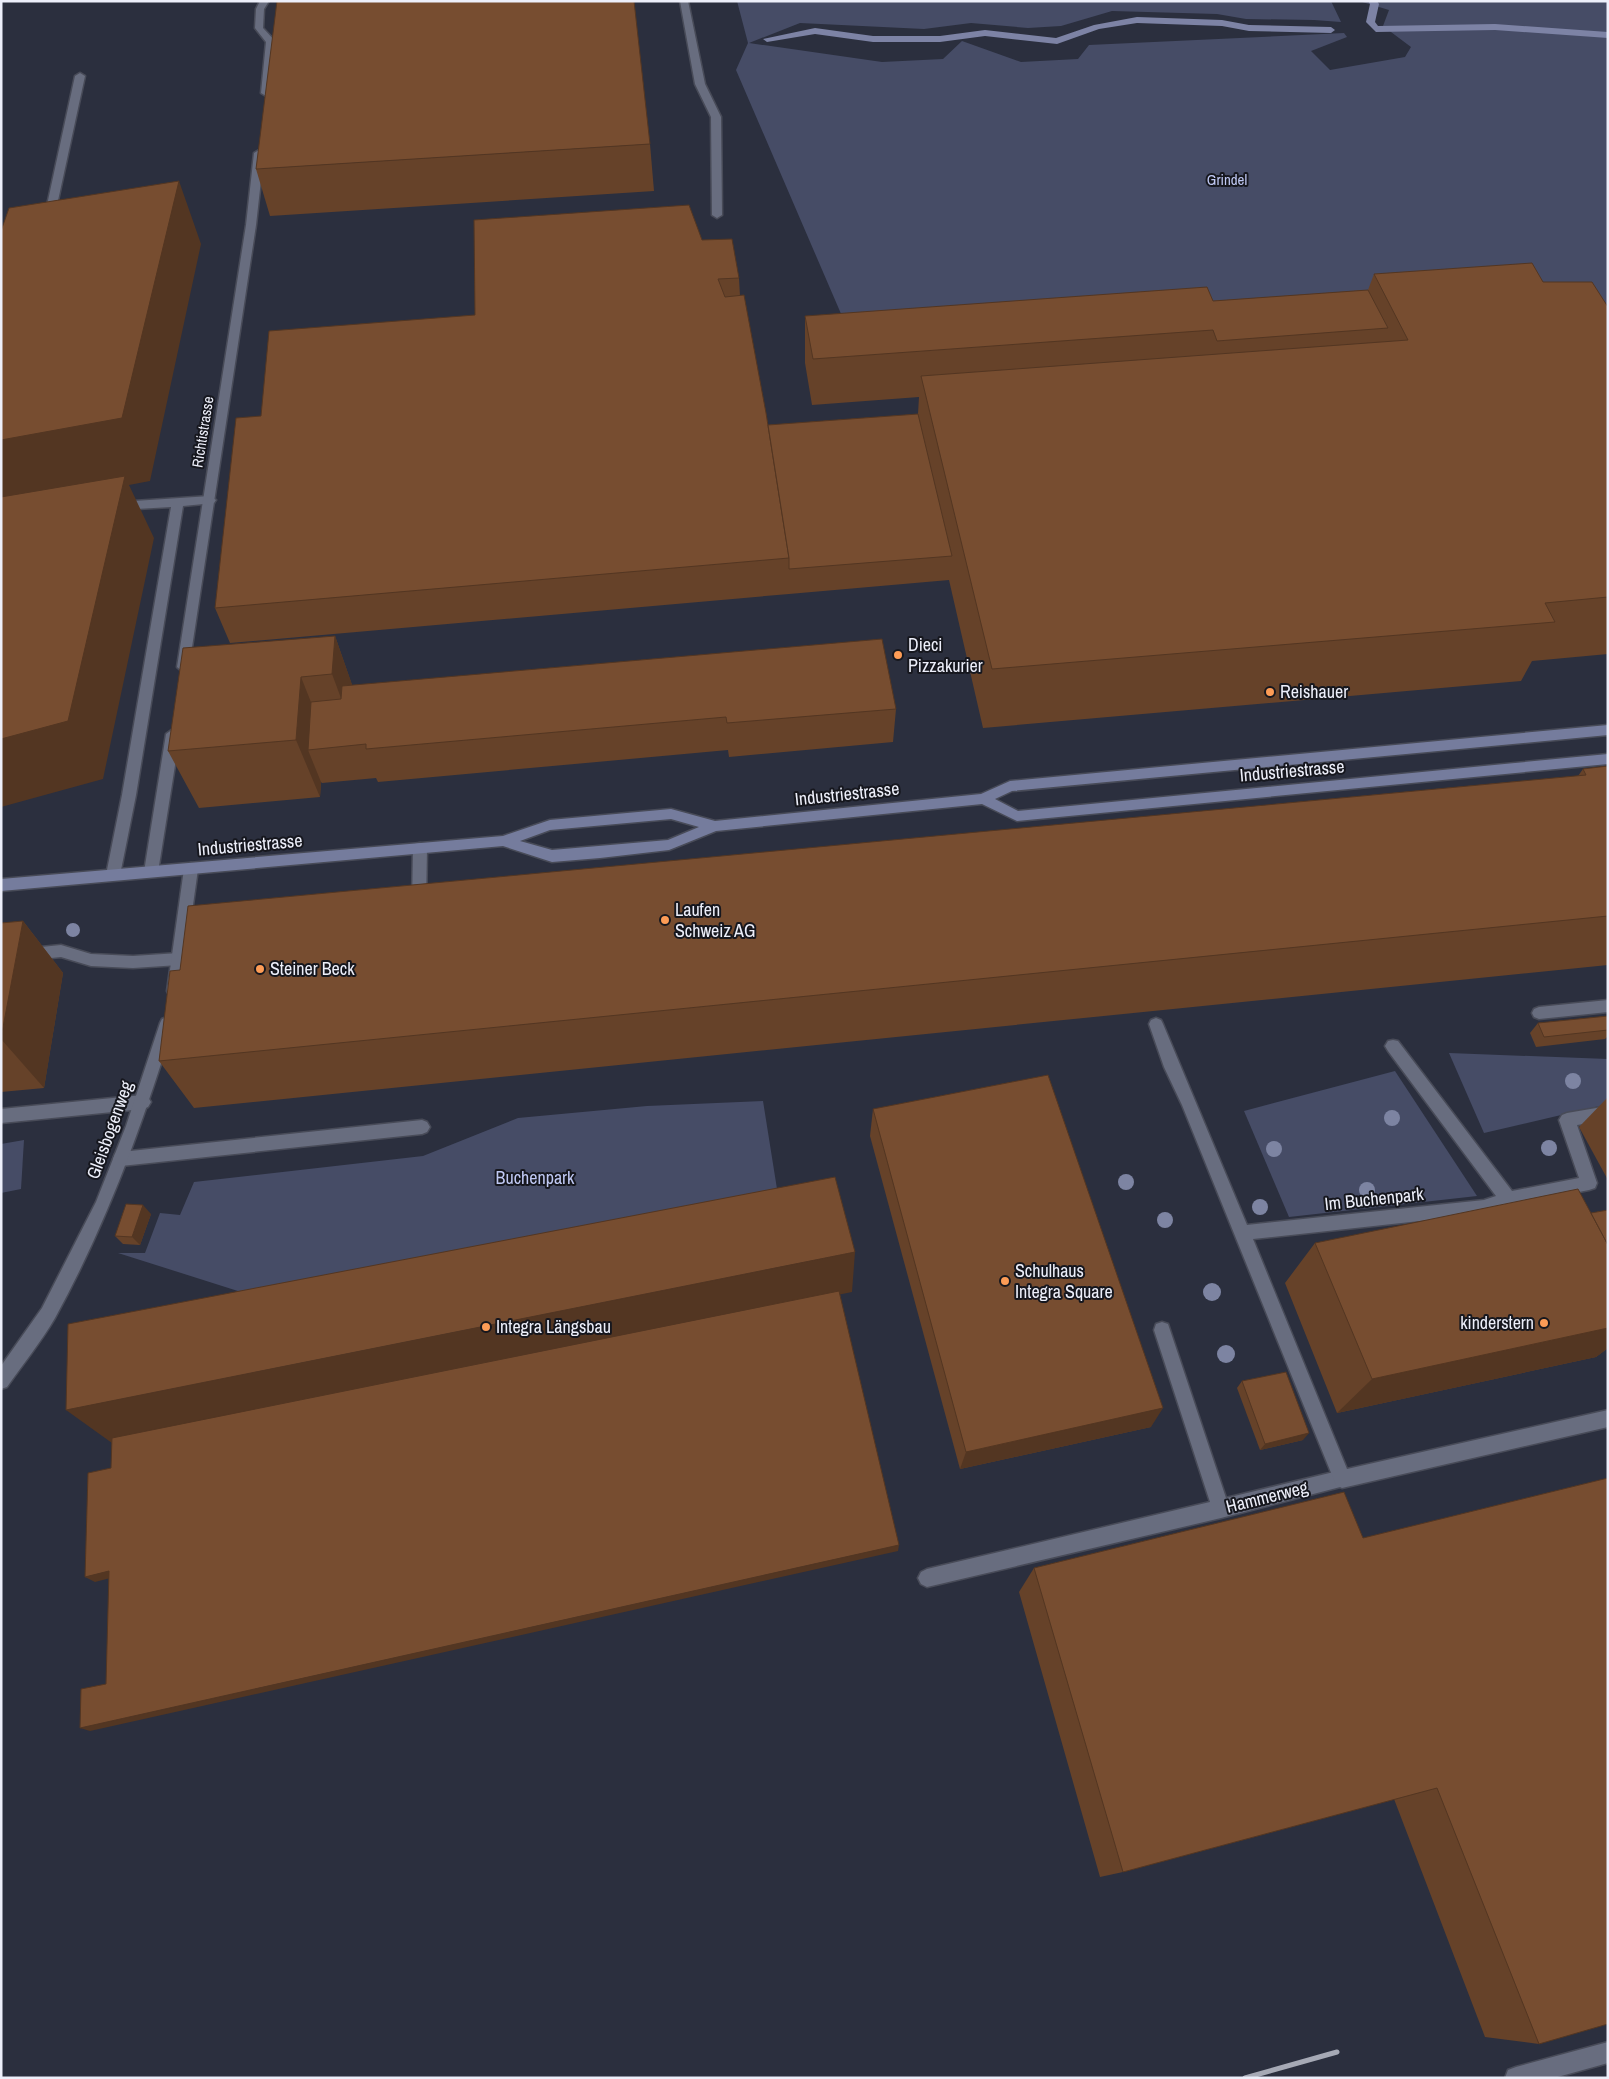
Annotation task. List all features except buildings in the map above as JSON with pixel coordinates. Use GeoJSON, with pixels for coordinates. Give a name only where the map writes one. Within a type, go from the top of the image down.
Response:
{"type":"FeatureCollection","features":[{"type":"Feature","properties":{"kind":"street"},"geometry":{"type":"LineString","coordinates":[[265,1],[260,9],[259,28],[271,42],[265,100]]}},
{"type":"Feature","properties":{"kind":"street"},"geometry":{"type":"LineString","coordinates":[[684,1],[700,84],[716,117],[717,215]]}},
{"type":"Feature","properties":{"kind":"street"},"geometry":{"type":"LineString","coordinates":[[47,226],[80,76]]}},
{"type":"Feature","properties":{"kind":"street","name":"Richtistrasse"},"geometry":{"type":"LineString","coordinates":[[181,680],[251,224],[261,138]]}},
{"type":"Feature","properties":{"kind":"street"},"geometry":{"type":"LineString","coordinates":[[110,506],[210,500]]}},
{"type":"Feature","properties":{"kind":"street"},"geometry":{"type":"LineString","coordinates":[[113,875],[129,796],[178,502]]}},
{"type":"Feature","properties":{"kind":"street"},"geometry":{"type":"LineString","coordinates":[[151,872],[176,717]]}},
{"type":"Feature","properties":{"kind":"street","name":"Industriestrasse"},"geometry":{"type":"LineString","coordinates":[[503,841],[552,856],[669,845],[715,826],[983,799],[1010,786],[1608,730]]}},
{"type":"Feature","properties":{"kind":"street","name":"Industriestrasse"},"geometry":{"type":"LineString","coordinates":[[983,799],[1017,816],[1608,759]]}},
{"type":"Feature","properties":{"kind":"street","name":"Industriestrasse"},"geometry":{"type":"LineString","coordinates":[[1,885],[503,841],[550,825],[670,814],[715,826]]}},
{"type":"Feature","properties":{"kind":"street"},"geometry":{"type":"LineString","coordinates":[[418,920],[420,848]]}},
{"type":"Feature","properties":{"kind":"street","name":"Gleisbogenweg"},"geometry":{"type":"LineString","coordinates":[[1,1381],[48,1314],[103,1206],[143,1102],[171,1008],[192,868]]}},
{"type":"Feature","properties":{"kind":"street"},"geometry":{"type":"LineString","coordinates":[[1,957],[62,951],[91,960],[133,962],[179,959]]}},
{"type":"Feature","properties":{"kind":"street"},"geometry":{"type":"LineString","coordinates":[[1539,1013],[1608,1006]]}},
{"type":"Feature","properties":{"kind":"street"},"geometry":{"type":"LineString","coordinates":[[1156,1024],[1342,1479]]}},
{"type":"Feature","properties":{"kind":"street"},"geometry":{"type":"LineString","coordinates":[[1393,1046],[1508,1199]]}},
{"type":"Feature","properties":{"kind":"street"},"geometry":{"type":"LineString","coordinates":[[1,1116],[143,1102]]}},
{"type":"Feature","properties":{"kind":"street","name":"Im Buchenpark"},"geometry":{"type":"LineString","coordinates":[[1242,1233],[1484,1207],[1508,1199],[1589,1183],[1567,1120],[1608,1113]]}},
{"type":"Feature","properties":{"kind":"street"},"geometry":{"type":"LineString","coordinates":[[121,1159],[422,1127]]}},
{"type":"Feature","properties":{"kind":"street"},"geometry":{"type":"LineString","coordinates":[[1162,1330],[1221,1509]]}},
{"type":"Feature","properties":{"kind":"street","name":"Hammerweg"},"geometry":{"type":"LineString","coordinates":[[927,1578],[1608,1418]]}},
{"type":"Feature","properties":{"kind":"street"},"geometry":{"type":"LineString","coordinates":[[1516,2078],[1608,2052]]}},
{"type":"Feature","properties":{"kind":"green space","name":"Grindel"},"geometry":{"type":"Polygon","coordinates":[[[737,1],[1331,1],[1341,22],[1246,19],[1217,14],[1112,11],[1061,26],[1028,28],[971,23],[924,29],[800,23],[749,43],[882,62],[943,59],[962,41],[1021,62],[1078,59],[1089,45],[1344,33],[1347,37],[1311,51],[1330,70],[1405,57],[1411,47],[1383,26],[1389,10],[1359,1],[1608,1],[1608,343],[848,330],[736,70],[748,43],[737,1]]]}},
{"type":"Feature","properties":{"kind":"green space"},"geometry":{"type":"Polygon","coordinates":[[[1449,1053],[1608,1059],[1608,1104],[1484,1133],[1449,1053]]]}},
{"type":"Feature","properties":{"kind":"green space"},"geometry":{"type":"Polygon","coordinates":[[[1395,1071],[1477,1196],[1289,1217],[1244,1111],[1395,1071]]]}},
{"type":"Feature","properties":{"kind":"green space","name":"Buchenpark"},"geometry":{"type":"Polygon","coordinates":[[[763,1101],[777,1189],[257,1297],[118,1253],[145,1253],[160,1213],[180,1215],[194,1182],[423,1156],[518,1118],[647,1106],[763,1101]]]}},
{"type":"Feature","properties":{"kind":"green space"},"geometry":{"type":"Polygon","coordinates":[[[24,1140],[21,1189],[1,1193],[1,1144],[24,1140]]]}},
{"type":"Feature","properties":{"kind":"waterway"},"geometry":{"type":"LineString","coordinates":[[1372,1],[1375,4],[1370,22],[1376,29],[1495,27],[1608,35]]}},
{"type":"Feature","properties":{"kind":"waterway"},"geometry":{"type":"LineString","coordinates":[[767,39],[815,31],[873,39],[940,39],[985,33],[1057,41],[1097,27],[1137,20],[1222,23],[1249,28],[1331,30]]}},
{"type":"Feature","properties":{"kind":"railway"},"geometry":{"type":"LineString","coordinates":[[1245,2078],[1337,2052]]}},
{"type":"Feature","properties":{"kind":"place","name":"Dieci Pizzakurier"},"geometry":{"type":"Point","coordinates":[898,655]}},
{"type":"Feature","properties":{"kind":"place","name":"Reishauer"},"geometry":{"type":"Point","coordinates":[1270,692]}},
{"type":"Feature","properties":{"kind":"place","name":"Laufen Schweiz AG"},"geometry":{"type":"Point","coordinates":[665,920]}},
{"type":"Feature","properties":{"kind":"place","name":"Steiner Beck"},"geometry":{"type":"Point","coordinates":[260,969]}},
{"type":"Feature","properties":{"kind":"place","name":"Schulhaus Integra Square"},"geometry":{"type":"Point","coordinates":[1005,1281]}},
{"type":"Feature","properties":{"kind":"place","name":"kinderstern"},"geometry":{"type":"Point","coordinates":[1544,1323]}},
{"type":"Feature","properties":{"kind":"place","name":"Integra Längsbau"},"geometry":{"type":"Point","coordinates":[486,1327]}}]}
